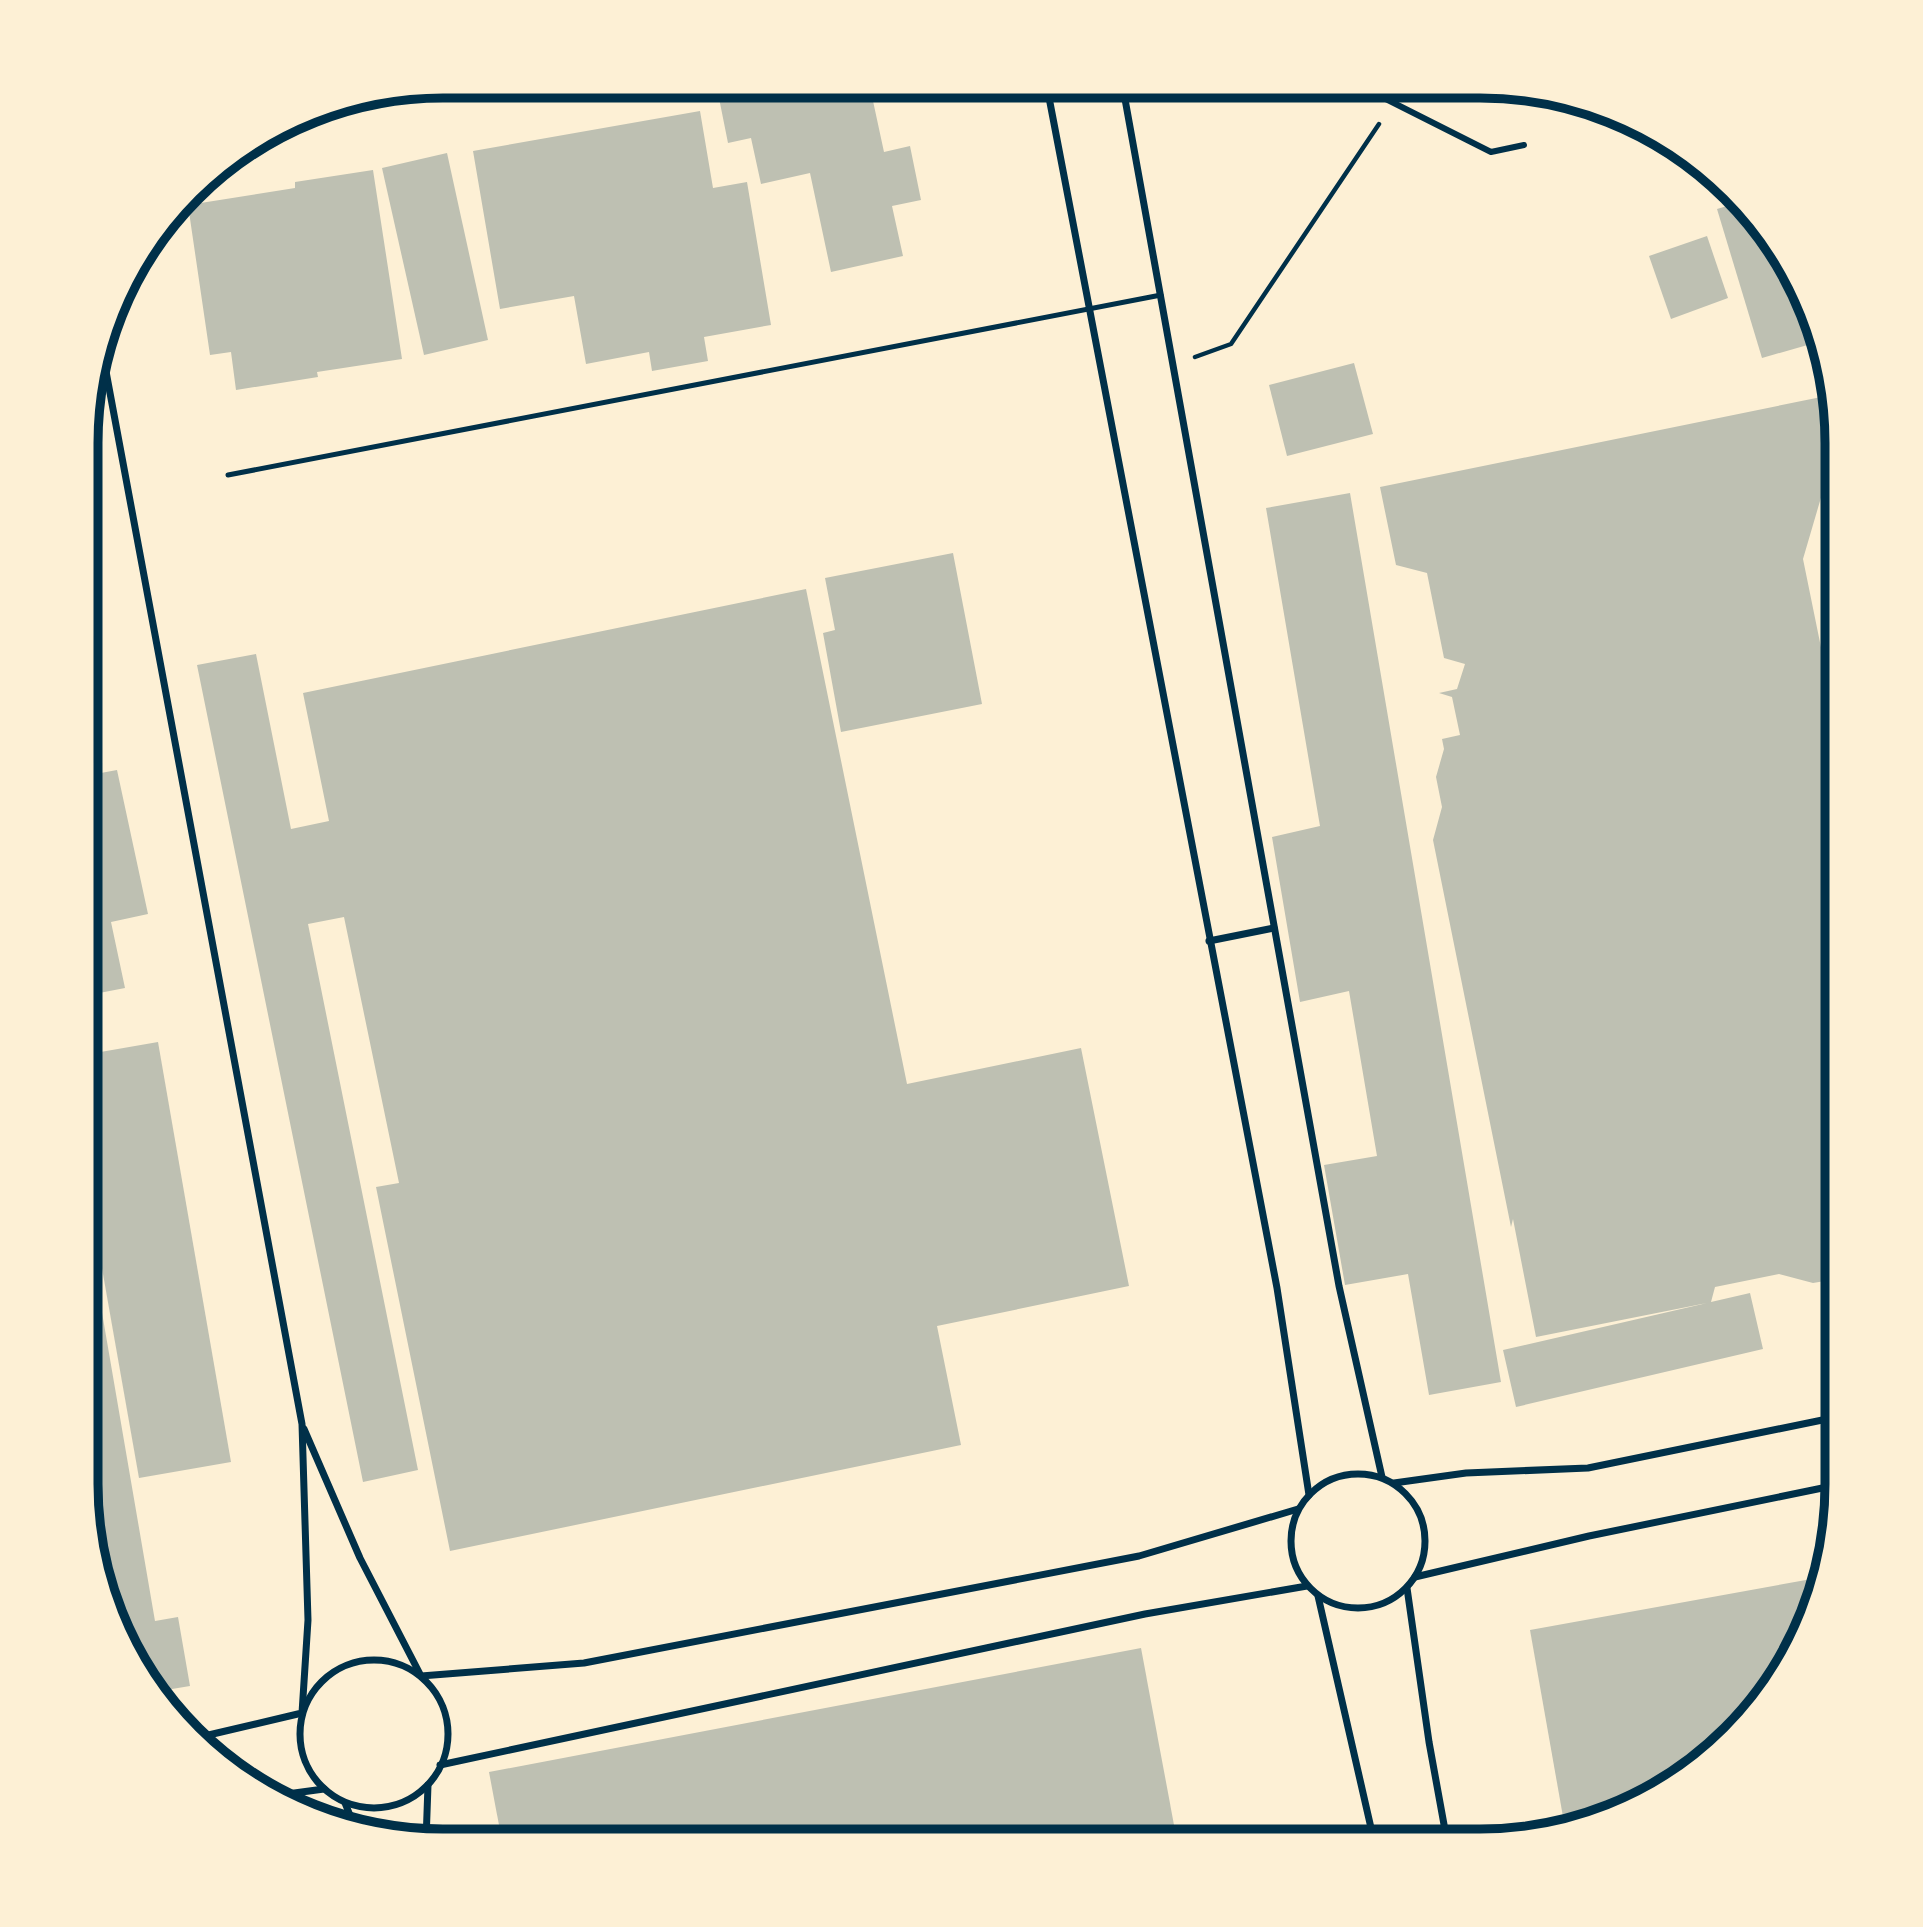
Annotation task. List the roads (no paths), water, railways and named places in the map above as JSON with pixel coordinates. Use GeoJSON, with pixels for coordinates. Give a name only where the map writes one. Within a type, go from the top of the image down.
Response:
{"type":"FeatureCollection","features":[{"type":"Feature","properties":{"kind":"street"},"geometry":{"type":"LineString","coordinates":[[1049,98],[1277,1288],[1308,1495]]}},
{"type":"Feature","properties":{"kind":"street"},"geometry":{"type":"LineString","coordinates":[[1125,98],[1339,1286],[1382,1477]]}},
{"type":"Feature","properties":{"kind":"street"},"geometry":{"type":"LineString","coordinates":[[1383,98],[1491,152],[1524,145]]}},
{"type":"Feature","properties":{"kind":"street"},"geometry":{"type":"LineString","coordinates":[[106,372],[302,1423],[308,1620],[302,1750],[311,1774],[324,1789],[345,1803],[371,1808],[392,1806],[416,1795],[428,1784],[445,1756],[449,1730],[444,1709],[432,1687],[421,1676],[360,1558],[302,1423]]}},
{"type":"Feature","properties":{"kind":"street"},"geometry":{"type":"LineString","coordinates":[[1209,941],[1274,928]]}},
{"type":"Feature","properties":{"kind":"street"},"geometry":{"type":"LineString","coordinates":[[1394,1483],[1466,1473],[1588,1468],[1825,1419]]}},
{"type":"Feature","properties":{"kind":"street"},"geometry":{"type":"LineString","coordinates":[[1350,1473],[1382,1477],[1394,1483],[1410,1497],[1421,1515],[1426,1536],[1424,1557],[1415,1577],[1407,1588],[1391,1600],[1374,1607],[1335,1605],[1318,1596],[1307,1586],[1297,1569],[1291,1549],[1292,1529],[1298,1509],[1308,1495],[1321,1485],[1350,1473]]}},
{"type":"Feature","properties":{"kind":"street"},"geometry":{"type":"LineString","coordinates":[[1415,1577],[1590,1536],[1825,1487]]}},
{"type":"Feature","properties":{"kind":"street"},"geometry":{"type":"LineString","coordinates":[[207,1735],[302,1713],[315,1689],[334,1671],[360,1661],[386,1660],[421,1676],[584,1663],[1139,1556],[1298,1509]]}},
{"type":"Feature","properties":{"kind":"street"},"geometry":{"type":"LineString","coordinates":[[440,1765],[1132,1616],[1307,1586]]}},
{"type":"Feature","properties":{"kind":"street"},"geometry":{"type":"LineString","coordinates":[[1407,1588],[1429,1742],[1445,1829]]}},
{"type":"Feature","properties":{"kind":"street"},"geometry":{"type":"LineString","coordinates":[[1318,1596],[1371,1829]]}},
{"type":"Feature","properties":{"kind":"street"},"geometry":{"type":"LineString","coordinates":[[426,1828],[428,1784]]}},
{"type":"Feature","properties":{"kind":"street"},"geometry":{"type":"LineString","coordinates":[[292,1793],[324,1789]]}},
{"type":"Feature","properties":{"kind":"street"},"geometry":{"type":"LineString","coordinates":[[345,1803],[350,1816]]}},
{"type":"Feature","properties":{"kind":"lane"},"geometry":{"type":"LineString","coordinates":[[228,475],[1161,295]]}}]}
